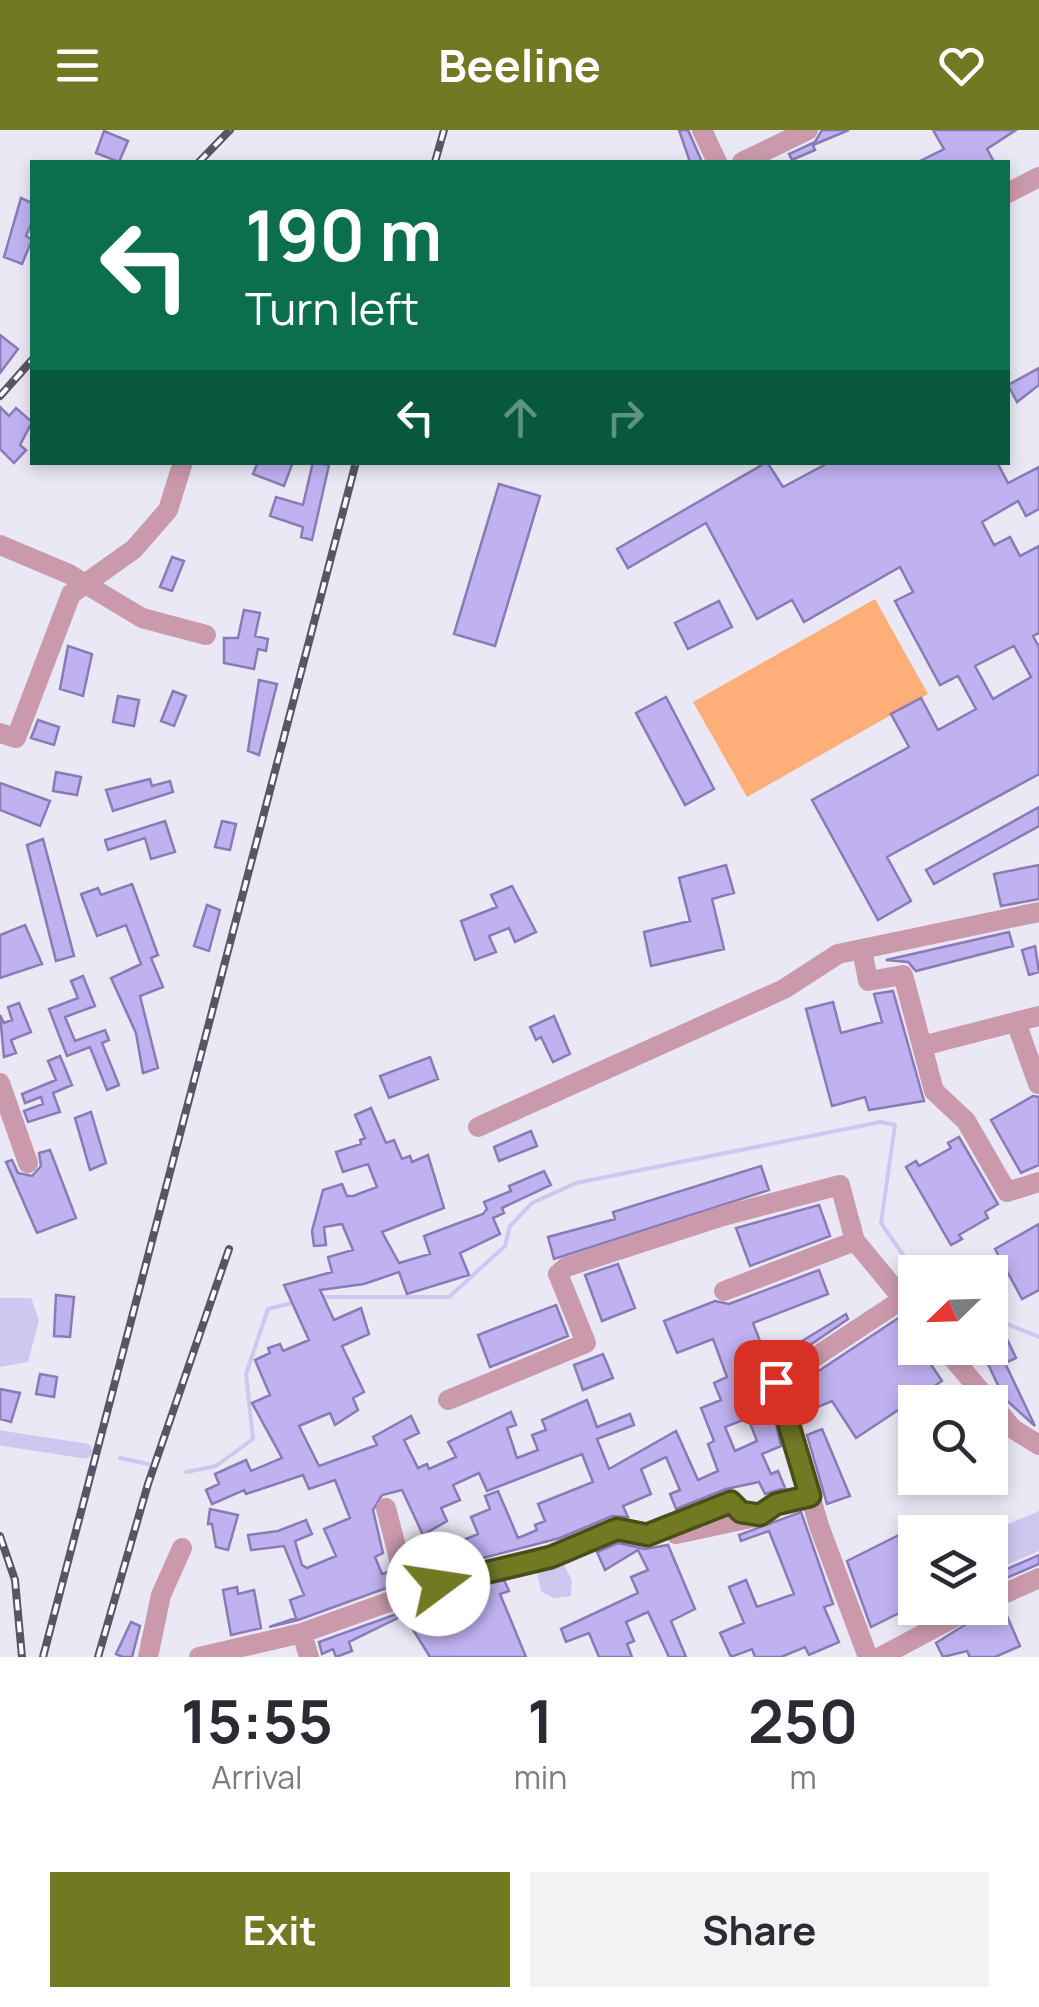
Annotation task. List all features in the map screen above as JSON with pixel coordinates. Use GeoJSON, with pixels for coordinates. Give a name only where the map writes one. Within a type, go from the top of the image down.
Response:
{"type":"FeatureCollection","features":[{"type":"Feature","properties":{"kind":"street"},"geometry":{"type":"LineString","coordinates":[[702,130],[715,160]]}},
{"type":"Feature","properties":{"kind":"street"},"geometry":{"type":"LineString","coordinates":[[746,160],[808,130]]}},
{"type":"Feature","properties":{"kind":"street"},"geometry":{"type":"LineString","coordinates":[[1010,192],[1039,176]]}},
{"type":"Feature","properties":{"kind":"street"},"geometry":{"type":"LineString","coordinates":[[0,733],[16,738],[71,594],[134,548],[168,510],[182,465]]}},
{"type":"Feature","properties":{"kind":"street"},"geometry":{"type":"LineString","coordinates":[[0,545],[85,583],[142,618],[206,635]]}},
{"type":"Feature","properties":{"kind":"street"},"geometry":{"type":"LineString","coordinates":[[478,1126],[784,989],[838,954],[1039,912]]}},
{"type":"Feature","properties":{"kind":"street"},"geometry":{"type":"LineString","coordinates":[[862,949],[868,981],[903,974],[934,1091],[966,1121],[1007,1192],[1039,1182]]}},
{"type":"Feature","properties":{"kind":"street"},"geometry":{"type":"LineString","coordinates":[[922,1046],[1039,1016]]}},
{"type":"Feature","properties":{"kind":"street"},"geometry":{"type":"LineString","coordinates":[[1016,1022],[1038,1084]]}},
{"type":"Feature","properties":{"kind":"street"},"geometry":{"type":"LineString","coordinates":[[0,1084],[28,1163]]}},
{"type":"Feature","properties":{"kind":"street"},"geometry":{"type":"LineString","coordinates":[[448,1400],[586,1344],[558,1274],[566,1267],[723,1216],[840,1186],[855,1242],[898,1293]]}},
{"type":"Feature","properties":{"kind":"street"},"geometry":{"type":"LineString","coordinates":[[724,1291],[855,1242]]}},
{"type":"Feature","properties":{"kind":"street"},"geometry":{"type":"LineString","coordinates":[[868,1657],[812,1501],[776,1382],[898,1312]]}},
{"type":"Feature","properties":{"kind":"street"},"geometry":{"type":"LineString","coordinates":[[959,1365],[1013,1428],[1039,1445]]}},
{"type":"Feature","properties":{"kind":"street"},"geometry":{"type":"LineString","coordinates":[[601,1542],[612,1545],[646,1540],[812,1501]]}},
{"type":"Feature","properties":{"kind":"street"},"geometry":{"type":"LineString","coordinates":[[199,1657],[302,1632],[467,1574],[551,1557],[617,1529],[647,1535],[715,1505],[731,1502],[741,1512],[760,1515],[776,1504],[812,1501]]}},
{"type":"Feature","properties":{"kind":"street"},"geometry":{"type":"LineString","coordinates":[[386,1508],[408,1594]]}},
{"type":"Feature","properties":{"kind":"street"},"geometry":{"type":"LineString","coordinates":[[148,1657],[160,1595],[182,1548]]}},
{"type":"Feature","properties":{"kind":"street"},"geometry":{"type":"LineString","coordinates":[[1008,1592],[1039,1578]]}},
{"type":"Feature","properties":{"kind":"street"},"geometry":{"type":"LineString","coordinates":[[880,1657],[940,1625]]}},
{"type":"Feature","properties":{"kind":"street"},"geometry":{"type":"LineString","coordinates":[[302,1632],[309,1657]]}},
{"type":"Feature","properties":{"kind":"shaded area"},"geometry":{"type":"Polygon","coordinates":[[[875,599],[928,694],[747,797],[693,702],[875,599]]]}},
{"type":"Feature","properties":{"kind":"shaded area"},"geometry":{"type":"Polygon","coordinates":[[[0,1298],[31,1298],[39,1320],[28,1362],[0,1367],[0,1298]]]}},
{"type":"Feature","properties":{"kind":"shaded area"},"geometry":{"type":"Polygon","coordinates":[[[1039,1511],[1039,1551],[1008,1564],[1008,1524],[1039,1511]]]}},
{"type":"Feature","properties":{"kind":"shaded area"},"geometry":{"type":"Polygon","coordinates":[[[562,1561],[572,1580],[571,1596],[553,1598],[541,1591],[537,1572],[562,1561]]]}},
{"type":"Feature","properties":{"kind":"building"},"geometry":{"type":"Polygon","coordinates":[[[679,130],[688,130],[701,160],[689,160],[679,130]]]}},
{"type":"Feature","properties":{"kind":"building"},"geometry":{"type":"Polygon","coordinates":[[[822,130],[849,130],[813,145],[815,150],[792,160],[789,154],[815,142],[822,130]]]}},
{"type":"Feature","properties":{"kind":"building"},"geometry":{"type":"Polygon","coordinates":[[[933,130],[1016,130],[987,149],[993,160],[922,160],[944,149],[933,130]]]}},
{"type":"Feature","properties":{"kind":"building"},"geometry":{"type":"Polygon","coordinates":[[[104,131],[128,141],[120,160],[96,153],[104,131]]]}},
{"type":"Feature","properties":{"kind":"building"},"geometry":{"type":"Polygon","coordinates":[[[21,198],[30,202],[26,236],[30,245],[22,264],[4,257],[21,198]]]}},
{"type":"Feature","properties":{"kind":"building"},"geometry":{"type":"Polygon","coordinates":[[[0,335],[18,349],[0,373],[0,335]]]}},
{"type":"Feature","properties":{"kind":"building"},"geometry":{"type":"Polygon","coordinates":[[[1039,368],[1039,385],[1017,402],[1010,384],[1039,368]]]}},
{"type":"Feature","properties":{"kind":"building"},"geometry":{"type":"Polygon","coordinates":[[[0,407],[9,416],[16,408],[30,420],[20,445],[26,450],[14,463],[0,449],[0,407]]]}},
{"type":"Feature","properties":{"kind":"building"},"geometry":{"type":"Polygon","coordinates":[[[257,465],[292,465],[284,486],[253,474],[257,465]]]}},
{"type":"Feature","properties":{"kind":"building"},"geometry":{"type":"Polygon","coordinates":[[[312,465],[329,465],[312,540],[301,537],[303,527],[270,516],[276,497],[303,505],[312,465]]]}},
{"type":"Feature","properties":{"kind":"building"},"geometry":{"type":"Polygon","coordinates":[[[762,465],[769,465],[783,487],[824,465],[999,465],[1008,483],[1039,467],[1039,509],[1026,516],[1018,501],[982,522],[994,545],[1010,537],[1020,556],[1039,546],[1039,633],[1033,636],[1039,647],[1039,774],[887,857],[911,901],[878,920],[812,800],[909,747],[891,714],[921,698],[938,730],[976,709],[958,676],[940,685],[906,622],[895,601],[913,592],[900,567],[804,622],[792,600],[757,619],[706,523],[628,568],[617,549],[762,465]],[[1014,646],[975,666],[993,699],[1031,677],[1014,646]]]}},
{"type":"Feature","properties":{"kind":"building"},"geometry":{"type":"Polygon","coordinates":[[[499,484],[540,496],[495,646],[454,634],[499,484]]]}},
{"type":"Feature","properties":{"kind":"building"},"geometry":{"type":"Polygon","coordinates":[[[172,557],[184,561],[172,591],[160,587],[172,557]]]}},
{"type":"Feature","properties":{"kind":"building"},"geometry":{"type":"Polygon","coordinates":[[[719,601],[732,627],[688,649],[675,623],[719,601]]]}},
{"type":"Feature","properties":{"kind":"building"},"geometry":{"type":"Polygon","coordinates":[[[244,610],[260,613],[255,636],[268,639],[266,651],[258,649],[254,669],[224,663],[224,638],[238,638],[244,610]]]}},
{"type":"Feature","properties":{"kind":"building"},"geometry":{"type":"Polygon","coordinates":[[[68,646],[92,654],[83,696],[60,689],[68,646]]]}},
{"type":"Feature","properties":{"kind":"building"},"geometry":{"type":"Polygon","coordinates":[[[259,680],[277,684],[259,755],[248,751],[259,680]]]}},
{"type":"Feature","properties":{"kind":"building"},"geometry":{"type":"Polygon","coordinates":[[[173,691],[186,696],[174,726],[161,721],[173,691]]]}},
{"type":"Feature","properties":{"kind":"building"},"geometry":{"type":"Polygon","coordinates":[[[118,696],[139,700],[134,726],[113,722],[118,696]]]}},
{"type":"Feature","properties":{"kind":"building"},"geometry":{"type":"Polygon","coordinates":[[[666,697],[714,789],[685,805],[636,713],[666,697]]]}},
{"type":"Feature","properties":{"kind":"building"},"geometry":{"type":"Polygon","coordinates":[[[38,720],[59,727],[54,745],[31,738],[38,720]]]}},
{"type":"Feature","properties":{"kind":"building"},"geometry":{"type":"Polygon","coordinates":[[[56,772],[81,777],[77,795],[53,791],[56,772]]]}},
{"type":"Feature","properties":{"kind":"building"},"geometry":{"type":"Polygon","coordinates":[[[150,779],[152,786],[170,781],[173,792],[113,811],[106,790],[150,779]]]}},
{"type":"Feature","properties":{"kind":"building"},"geometry":{"type":"Polygon","coordinates":[[[0,783],[50,801],[40,826],[0,810],[0,783]]]}},
{"type":"Feature","properties":{"kind":"building"},"geometry":{"type":"Polygon","coordinates":[[[1039,807],[1039,826],[934,884],[926,870],[1039,807]]]}},
{"type":"Feature","properties":{"kind":"building"},"geometry":{"type":"Polygon","coordinates":[[[165,821],[175,852],[151,859],[145,838],[108,850],[105,840],[165,821]]]}},
{"type":"Feature","properties":{"kind":"building"},"geometry":{"type":"Polygon","coordinates":[[[222,821],[236,824],[230,850],[215,847],[222,821]]]}},
{"type":"Feature","properties":{"kind":"building"},"geometry":{"type":"Polygon","coordinates":[[[43,839],[74,956],[56,961],[27,845],[43,839]]]}},
{"type":"Feature","properties":{"kind":"building"},"geometry":{"type":"Polygon","coordinates":[[[726,865],[734,893],[712,899],[724,949],[651,966],[644,932],[690,921],[679,878],[726,865]]]}},
{"type":"Feature","properties":{"kind":"building"},"geometry":{"type":"Polygon","coordinates":[[[1039,865],[1039,899],[1001,906],[994,874],[1039,865]]]}},
{"type":"Feature","properties":{"kind":"building"},"geometry":{"type":"Polygon","coordinates":[[[132,884],[158,955],[151,958],[163,987],[140,996],[158,1068],[143,1073],[136,1033],[111,978],[141,964],[126,925],[97,936],[81,894],[98,888],[101,895],[132,884]]]}},
{"type":"Feature","properties":{"kind":"building"},"geometry":{"type":"Polygon","coordinates":[[[512,886],[536,932],[515,942],[509,928],[489,936],[496,952],[475,960],[461,921],[497,907],[491,895],[512,886]]]}},
{"type":"Feature","properties":{"kind":"building"},"geometry":{"type":"Polygon","coordinates":[[[207,905],[220,910],[209,951],[194,946],[207,905]]]}},
{"type":"Feature","properties":{"kind":"building"},"geometry":{"type":"Polygon","coordinates":[[[25,925],[42,964],[0,978],[0,935],[25,925]]]}},
{"type":"Feature","properties":{"kind":"building"},"geometry":{"type":"Polygon","coordinates":[[[1009,932],[1013,946],[916,971],[908,962],[886,960],[1009,932]]]}},
{"type":"Feature","properties":{"kind":"building"},"geometry":{"type":"Polygon","coordinates":[[[1035,946],[1039,972],[1029,975],[1022,950],[1035,946]]]}},
{"type":"Feature","properties":{"kind":"building"},"geometry":{"type":"Polygon","coordinates":[[[83,976],[95,1006],[65,1017],[75,1041],[105,1030],[109,1040],[102,1043],[119,1085],[107,1090],[90,1047],[67,1056],[49,1009],[78,998],[71,981],[83,976]]]}},
{"type":"Feature","properties":{"kind":"building"},"geometry":{"type":"Polygon","coordinates":[[[893,991],[924,1101],[869,1110],[865,1097],[832,1106],[806,1009],[833,1002],[841,1033],[882,1022],[874,994],[893,991]]]}},
{"type":"Feature","properties":{"kind":"building"},"geometry":{"type":"Polygon","coordinates":[[[19,1003],[31,1032],[11,1040],[16,1053],[4,1057],[0,1015],[4,1023],[12,1020],[8,1007],[19,1003]]]}},
{"type":"Feature","properties":{"kind":"building"},"geometry":{"type":"Polygon","coordinates":[[[554,1016],[570,1054],[553,1062],[541,1037],[536,1040],[530,1027],[554,1016]]]}},
{"type":"Feature","properties":{"kind":"building"},"geometry":{"type":"Polygon","coordinates":[[[60,1056],[72,1085],[53,1093],[60,1112],[28,1122],[24,1111],[43,1104],[41,1097],[25,1103],[22,1094],[56,1080],[48,1061],[60,1056]]]}},
{"type":"Feature","properties":{"kind":"building"},"geometry":{"type":"Polygon","coordinates":[[[430,1057],[438,1079],[389,1098],[380,1076],[430,1057]]]}},
{"type":"Feature","properties":{"kind":"building"},"geometry":{"type":"Polygon","coordinates":[[[1033,1096],[1039,1097],[1039,1165],[1021,1173],[991,1120],[1033,1096]]]}},
{"type":"Feature","properties":{"kind":"building"},"geometry":{"type":"Polygon","coordinates":[[[371,1108],[386,1143],[394,1140],[402,1159],[410,1156],[412,1162],[428,1155],[444,1208],[382,1232],[399,1263],[430,1254],[424,1236],[483,1214],[487,1209],[484,1202],[511,1191],[509,1186],[544,1171],[551,1185],[502,1208],[504,1213],[493,1218],[500,1234],[460,1253],[469,1275],[407,1294],[399,1272],[364,1284],[320,1290],[334,1320],[361,1308],[369,1334],[342,1346],[364,1392],[353,1398],[358,1410],[335,1425],[330,1413],[299,1426],[319,1466],[377,1445],[373,1437],[411,1416],[419,1433],[404,1440],[418,1468],[427,1464],[429,1469],[456,1457],[448,1442],[511,1412],[516,1425],[507,1428],[517,1458],[538,1450],[532,1435],[546,1430],[542,1420],[587,1400],[597,1427],[630,1414],[634,1425],[597,1439],[609,1469],[676,1431],[698,1480],[718,1471],[708,1444],[714,1441],[701,1408],[721,1400],[714,1383],[727,1377],[713,1339],[677,1353],[664,1321],[715,1301],[729,1304],[819,1270],[828,1294],[753,1323],[768,1362],[846,1314],[848,1319],[765,1376],[781,1446],[762,1454],[771,1474],[778,1471],[785,1488],[765,1494],[759,1482],[726,1489],[676,1509],[670,1494],[680,1490],[666,1457],[641,1469],[651,1494],[623,1506],[628,1517],[612,1516],[560,1538],[444,1568],[438,1551],[478,1534],[471,1517],[490,1509],[485,1496],[498,1491],[518,1538],[537,1530],[535,1525],[545,1521],[538,1504],[593,1482],[582,1454],[487,1491],[479,1473],[453,1485],[460,1500],[441,1508],[447,1521],[423,1535],[402,1490],[382,1495],[373,1510],[383,1553],[375,1557],[382,1574],[388,1572],[392,1586],[298,1620],[269,1627],[296,1618],[290,1600],[304,1595],[284,1546],[251,1550],[248,1535],[278,1531],[306,1520],[312,1534],[295,1541],[302,1565],[307,1568],[336,1556],[324,1529],[350,1518],[335,1480],[309,1489],[303,1475],[246,1494],[244,1490],[212,1504],[206,1490],[219,1484],[215,1474],[246,1460],[251,1471],[282,1458],[252,1403],[270,1395],[255,1360],[270,1353],[268,1348],[280,1344],[283,1351],[309,1340],[284,1285],[332,1272],[328,1257],[353,1250],[342,1224],[324,1227],[326,1245],[314,1246],[312,1231],[323,1190],[342,1184],[347,1196],[353,1196],[377,1187],[368,1164],[343,1172],[336,1152],[361,1144],[360,1140],[365,1138],[355,1115],[371,1108]],[[748,1418],[725,1427],[735,1451],[757,1441],[748,1418]]]}},
{"type":"Feature","properties":{"kind":"building"},"geometry":{"type":"Polygon","coordinates":[[[91,1112],[106,1163],[90,1170],[75,1118],[91,1112]]]}},
{"type":"Feature","properties":{"kind":"building"},"geometry":{"type":"Polygon","coordinates":[[[531,1131],[537,1146],[499,1161],[494,1147],[531,1131]]]}},
{"type":"Feature","properties":{"kind":"building"},"geometry":{"type":"Polygon","coordinates":[[[959,1137],[998,1204],[985,1212],[988,1218],[959,1235],[962,1239],[951,1245],[906,1167],[916,1161],[919,1166],[951,1148],[948,1143],[959,1137]]]}},
{"type":"Feature","properties":{"kind":"building"},"geometry":{"type":"Polygon","coordinates":[[[50,1150],[76,1218],[37,1233],[6,1162],[12,1160],[18,1173],[32,1176],[41,1166],[39,1153],[50,1150]]]}},
{"type":"Feature","properties":{"kind":"building"},"geometry":{"type":"Polygon","coordinates":[[[761,1166],[769,1190],[554,1259],[548,1237],[615,1219],[613,1212],[761,1166]]]}},
{"type":"Feature","properties":{"kind":"building"},"geometry":{"type":"Polygon","coordinates":[[[819,1205],[830,1236],[750,1266],[736,1228],[819,1205]]]}},
{"type":"Feature","properties":{"kind":"building"},"geometry":{"type":"Polygon","coordinates":[[[1039,1224],[1039,1290],[1022,1299],[1008,1273],[1008,1255],[998,1255],[995,1249],[1039,1224]]]}},
{"type":"Feature","properties":{"kind":"building"},"geometry":{"type":"Polygon","coordinates":[[[618,1264],[635,1308],[602,1321],[585,1275],[618,1264]]]}},
{"type":"Feature","properties":{"kind":"building"},"geometry":{"type":"Polygon","coordinates":[[[56,1295],[74,1297],[70,1337],[54,1336],[56,1295]]]}},
{"type":"Feature","properties":{"kind":"building"},"geometry":{"type":"Polygon","coordinates":[[[556,1305],[568,1336],[490,1367],[478,1335],[556,1305]]]}},
{"type":"Feature","properties":{"kind":"building"},"geometry":{"type":"Polygon","coordinates":[[[898,1318],[898,1365],[931,1365],[942,1381],[936,1385],[898,1385],[898,1410],[856,1438],[832,1401],[801,1414],[793,1388],[898,1318]]]}},
{"type":"Feature","properties":{"kind":"building"},"geometry":{"type":"Polygon","coordinates":[[[1008,1341],[1016,1358],[1008,1362],[1008,1341]]]}},
{"type":"Feature","properties":{"kind":"building"},"geometry":{"type":"Polygon","coordinates":[[[603,1354],[613,1378],[583,1390],[574,1365],[603,1354]]]}},
{"type":"Feature","properties":{"kind":"building"},"geometry":{"type":"Polygon","coordinates":[[[989,1365],[1006,1365],[1035,1426],[1008,1402],[1008,1385],[998,1385],[989,1365]]]}},
{"type":"Feature","properties":{"kind":"building"},"geometry":{"type":"Polygon","coordinates":[[[40,1374],[57,1377],[54,1397],[36,1394],[40,1374]]]}},
{"type":"Feature","properties":{"kind":"building"},"geometry":{"type":"Polygon","coordinates":[[[0,1389],[20,1393],[11,1422],[0,1419],[0,1389]]]}},
{"type":"Feature","properties":{"kind":"building"},"geometry":{"type":"Polygon","coordinates":[[[822,1429],[850,1496],[827,1504],[807,1435],[822,1429]]]}},
{"type":"Feature","properties":{"kind":"building"},"geometry":{"type":"Polygon","coordinates":[[[210,1509],[238,1515],[228,1550],[216,1547],[212,1524],[208,1524],[210,1509]]]}},
{"type":"Feature","properties":{"kind":"building"},"geometry":{"type":"Polygon","coordinates":[[[801,1512],[833,1604],[824,1607],[839,1642],[809,1655],[805,1647],[781,1657],[755,1657],[752,1649],[731,1657],[720,1633],[744,1623],[729,1587],[746,1580],[757,1607],[794,1594],[769,1531],[741,1541],[739,1535],[801,1512]]]}},
{"type":"Feature","properties":{"kind":"building"},"geometry":{"type":"Polygon","coordinates":[[[898,1536],[898,1614],[871,1627],[847,1561],[898,1536]]]}},
{"type":"Feature","properties":{"kind":"building"},"geometry":{"type":"Polygon","coordinates":[[[618,1543],[645,1549],[668,1545],[695,1609],[671,1621],[686,1657],[669,1657],[648,1612],[626,1622],[634,1641],[627,1644],[632,1657],[599,1657],[589,1633],[566,1642],[561,1629],[638,1593],[631,1577],[648,1570],[638,1550],[605,1570],[597,1552],[618,1543]]]}},
{"type":"Feature","properties":{"kind":"building"},"geometry":{"type":"Polygon","coordinates":[[[1039,1555],[1039,1564],[1008,1577],[1008,1569],[1039,1555]]]}},
{"type":"Feature","properties":{"kind":"building"},"geometry":{"type":"Polygon","coordinates":[[[504,1580],[509,1591],[500,1594],[526,1657],[430,1657],[404,1615],[349,1642],[352,1651],[336,1657],[333,1649],[322,1654],[319,1642],[471,1587],[504,1580]]]}},
{"type":"Feature","properties":{"kind":"building"},"geometry":{"type":"Polygon","coordinates":[[[237,1587],[238,1594],[254,1590],[261,1628],[231,1635],[223,1590],[237,1587]]]}},
{"type":"Feature","properties":{"kind":"building"},"geometry":{"type":"Polygon","coordinates":[[[1008,1618],[1020,1646],[995,1657],[970,1657],[967,1651],[943,1657],[936,1643],[965,1625],[1008,1625],[1008,1618]]]}},
{"type":"Feature","properties":{"kind":"building"},"geometry":{"type":"Polygon","coordinates":[[[131,1622],[140,1626],[132,1657],[123,1657],[116,1654],[131,1622]]]}},
{"type":"Feature","properties":{"kind":"waterway"},"geometry":{"type":"LineString","coordinates":[[320,1297],[449,1297],[505,1246],[510,1226],[532,1203],[576,1183],[881,1122],[895,1125],[881,1223],[903,1255]]}},
{"type":"Feature","properties":{"kind":"waterway"},"geometry":{"type":"LineString","coordinates":[[186,1472],[216,1466],[253,1439],[246,1374],[268,1309],[296,1302]]}},
{"type":"Feature","properties":{"kind":"waterway"},"geometry":{"type":"LineString","coordinates":[[1008,1324],[1039,1337]]}},
{"type":"Feature","properties":{"kind":"waterway"},"geometry":{"type":"LineString","coordinates":[[0,1438],[85,1451]]}},
{"type":"Feature","properties":{"kind":"waterway"},"geometry":{"type":"LineString","coordinates":[[120,1458],[148,1464]]}},
{"type":"Feature","properties":{"kind":"railway"},"geometry":{"type":"LineString","coordinates":[[201,160],[230,130]]}},
{"type":"Feature","properties":{"kind":"railway"},"geometry":{"type":"LineString","coordinates":[[436,160],[444,130]]}},
{"type":"Feature","properties":{"kind":"railway"},"geometry":{"type":"LineString","coordinates":[[0,396],[30,362]]}},
{"type":"Feature","properties":{"kind":"railway"},"geometry":{"type":"LineString","coordinates":[[43,1657],[355,465]]}},
{"type":"Feature","properties":{"kind":"railway"},"geometry":{"type":"LineString","coordinates":[[98,1657],[148,1484],[229,1249]]}},
{"type":"Feature","properties":{"kind":"railway"},"geometry":{"type":"LineString","coordinates":[[0,1536],[15,1580],[22,1657]]}},
{"type":"Feature","properties":{"kind":"route"},"geometry":{"type":"LineString","coordinates":[[438,1584],[551,1557],[617,1529],[647,1535],[715,1505],[731,1502],[741,1512],[760,1515],[776,1504],[810,1496],[776,1382]]}}]}
